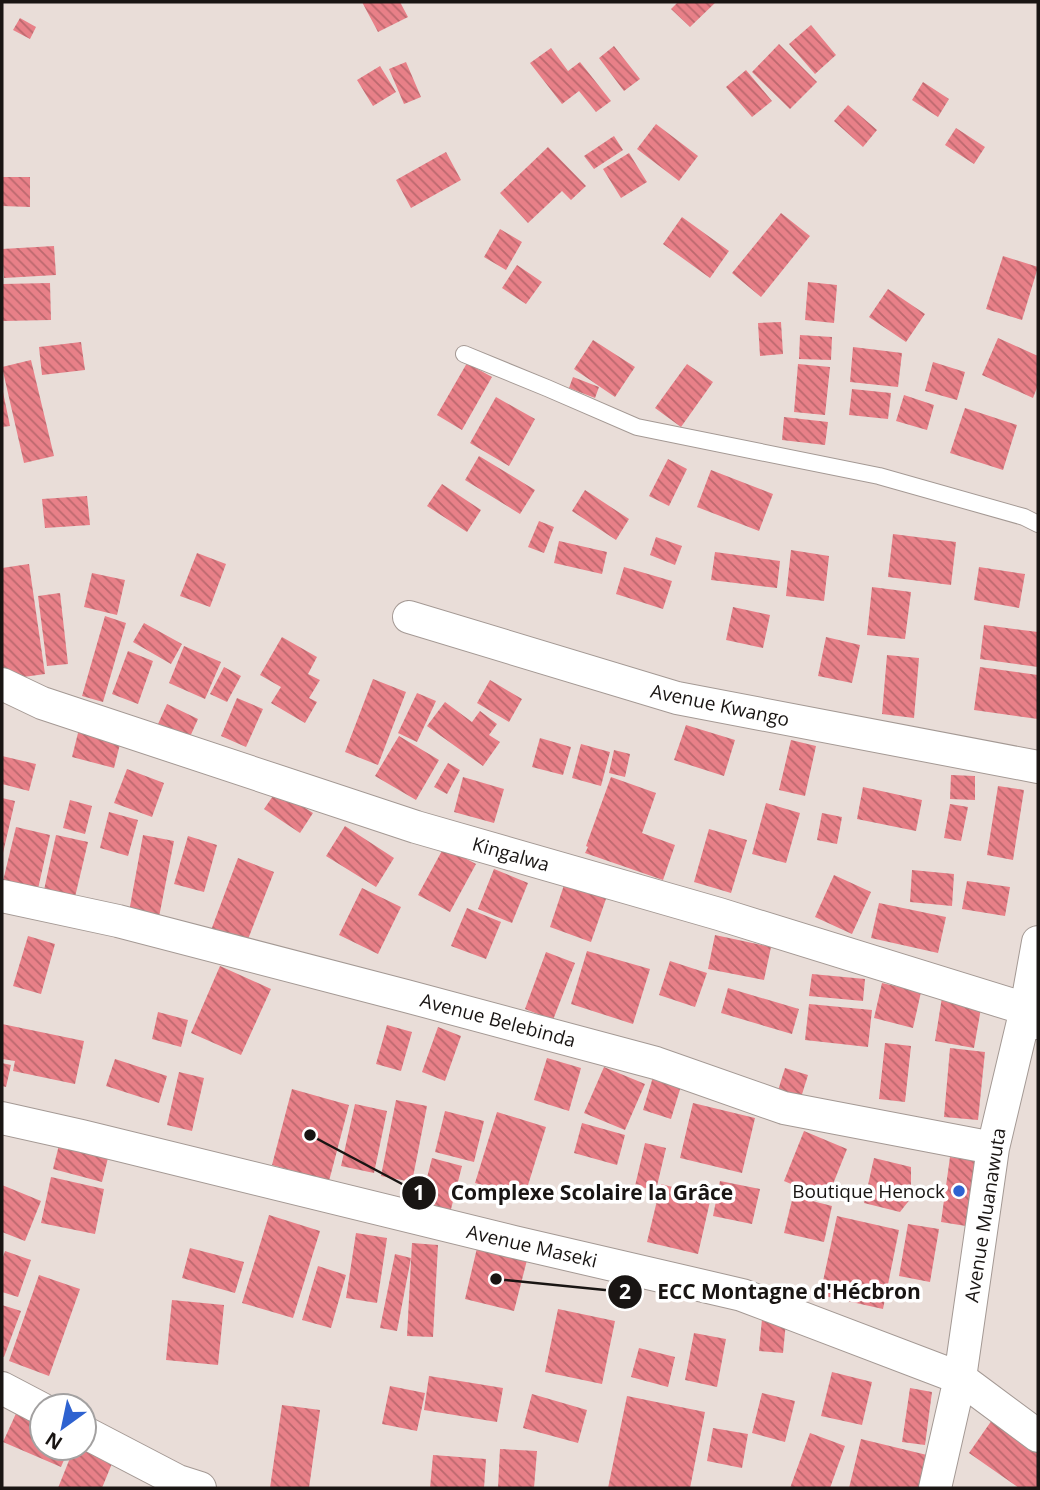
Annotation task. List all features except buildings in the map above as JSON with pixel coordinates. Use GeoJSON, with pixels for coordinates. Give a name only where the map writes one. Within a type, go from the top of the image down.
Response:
{"type":"FeatureCollection","features":[{"type":"Feature","properties":{"kind":"street","name":"Avenue Kwango"},"geometry":{"type":"LineString","coordinates":[[409,617],[677,698],[1038,767]]}},
{"type":"Feature","properties":{"kind":"street","name":"Kingalwa"},"geometry":{"type":"LineString","coordinates":[[2,684],[42,703],[416,827],[719,914],[1032,1016]]}},
{"type":"Feature","properties":{"kind":"street","name":"Avenue Belebinda"},"geometry":{"type":"LineString","coordinates":[[2,896],[132,925],[656,1063],[784,1108],[993,1149]]}},
{"type":"Feature","properties":{"kind":"street","name":"Avenue Muanawuta"},"geometry":{"type":"LineString","coordinates":[[935,1488],[960,1378],[993,1149],[1032,1016],[1038,942]]}},
{"type":"Feature","properties":{"kind":"street","name":"Avenue Maseki"},"geometry":{"type":"LineString","coordinates":[[2,1118],[742,1295],[960,1378],[1038,1436]]}},
{"type":"Feature","properties":{"kind":"street"},"geometry":{"type":"LineString","coordinates":[[2,1388],[28,1402]]}},
{"type":"Feature","properties":{"kind":"street"},"geometry":{"type":"LineString","coordinates":[[98,1439],[178,1481],[200,1488]]}},
{"type":"Feature","properties":{"kind":"lane"},"geometry":{"type":"LineString","coordinates":[[464,354],[638,427],[878,477],[1024,517],[1038,524]]}},
{"type":"Feature","properties":{"kind":"place","name":"Complexe Scolaire la Grâce"},"geometry":{"type":"Point","coordinates":[310,1135]}},
{"type":"Feature","properties":{"kind":"place","name":"Boutique Henock"},"geometry":{"type":"Point","coordinates":[959,1191]}},
{"type":"Feature","properties":{"kind":"place","name":"ECC Montagne d'Hécbron"},"geometry":{"type":"Point","coordinates":[496,1279]}}]}
